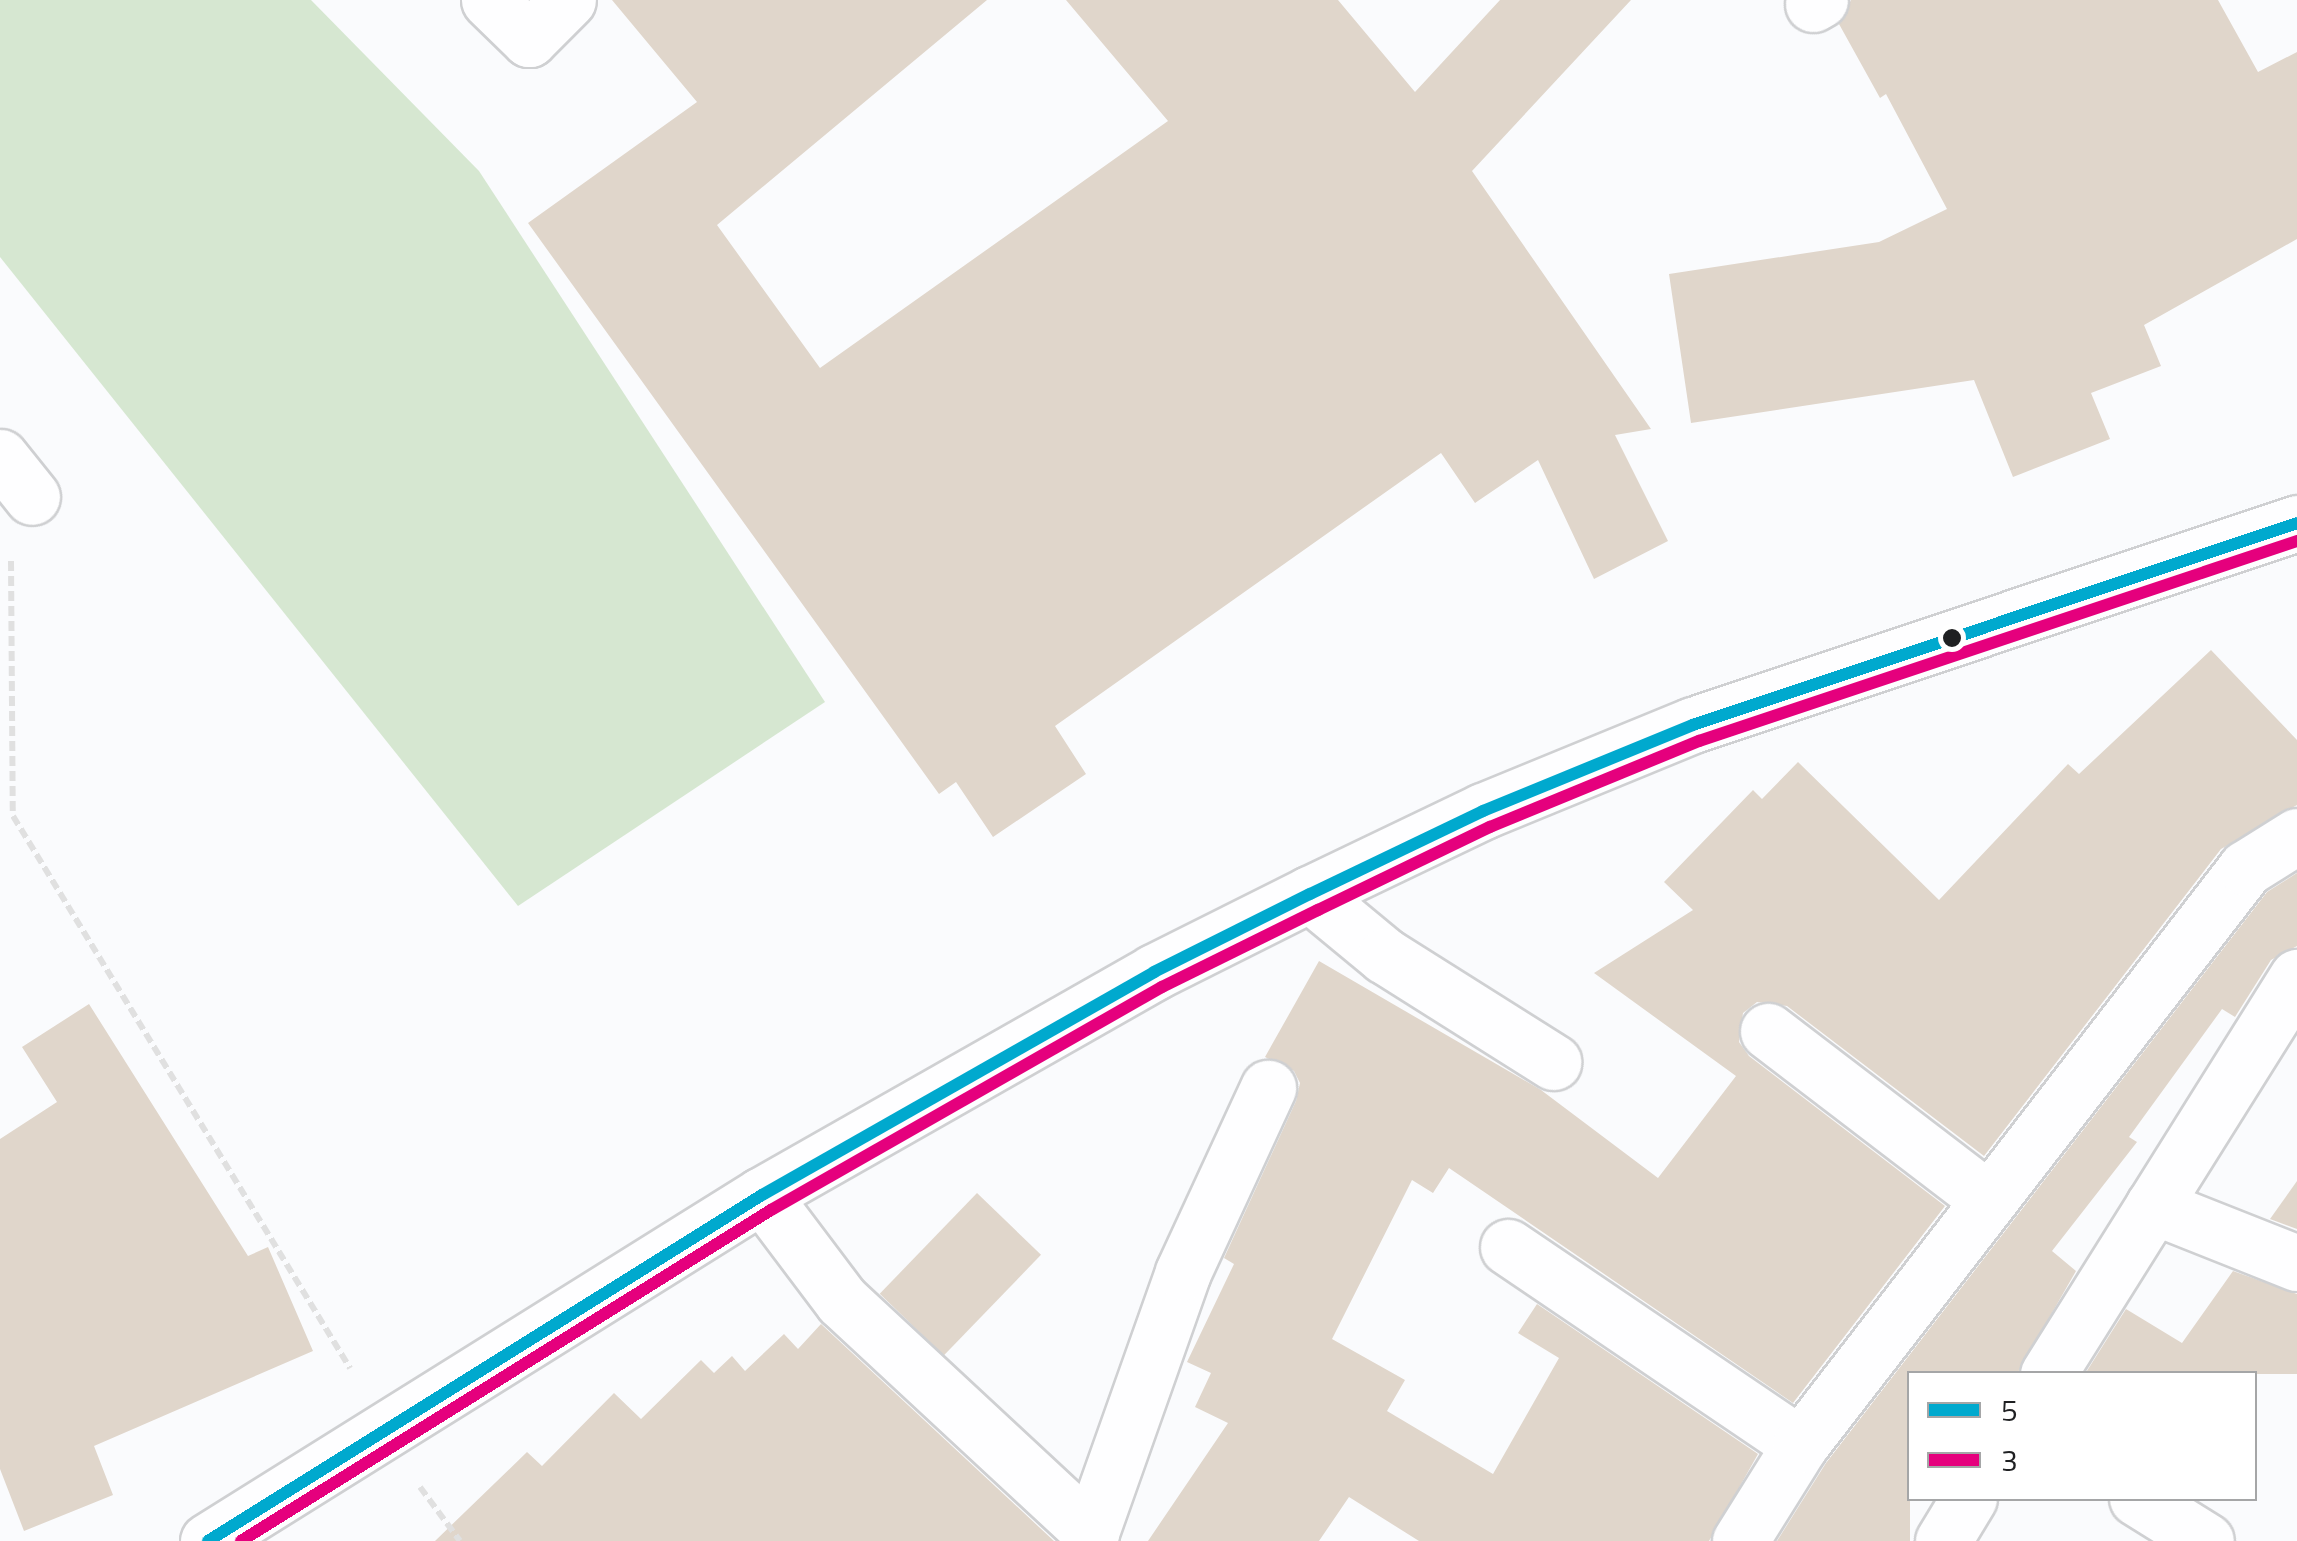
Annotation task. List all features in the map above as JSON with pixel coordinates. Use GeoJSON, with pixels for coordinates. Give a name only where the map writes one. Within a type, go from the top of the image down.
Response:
{"type":"FeatureCollection","features":[{"type":"Feature","properties":{"kind":"street"},"geometry":{"type":"LineString","coordinates":[[489,0],[529,38],[568,0]]}},
{"type":"Feature","properties":{"kind":"street"},"geometry":{"type":"LineString","coordinates":[[208,1541],[384,1426],[762,1195],[1154,972],[1310,894],[1483,811],[1694,725],[2297,523]]}},
{"type":"Feature","properties":{"kind":"street"},"geometry":{"type":"LineString","coordinates":[[1740,1541],[1800,1445],[2246,868],[2297,836]]}},
{"type":"Feature","properties":{"kind":"street"},"geometry":{"type":"LineString","coordinates":[[1310,894],[1385,956],[1552,1062]]}},
{"type":"Feature","properties":{"kind":"street"},"geometry":{"type":"LineString","coordinates":[[2050,1371],[2297,977]]}},
{"type":"Feature","properties":{"kind":"street"},"geometry":{"type":"LineString","coordinates":[[1768,1032],[1989,1200]]}},
{"type":"Feature","properties":{"kind":"street"},"geometry":{"type":"LineString","coordinates":[[762,1195],[842,1301],[1090,1536],[1183,1272],[1268,1088]]}},
{"type":"Feature","properties":{"kind":"street"},"geometry":{"type":"LineString","coordinates":[[2153,1206],[2297,1263]]}},
{"type":"Feature","properties":{"kind":"street"},"geometry":{"type":"LineString","coordinates":[[1508,1248],[1800,1445]]}},
{"type":"Feature","properties":{"kind":"street"},"geometry":{"type":"LineString","coordinates":[[1943,1541],[1967,1501]]}},
{"type":"Feature","properties":{"kind":"street"},"geometry":{"type":"LineString","coordinates":[[2143,1501],[2206,1541]]}},
{"type":"Feature","properties":{"kind":"path"},"geometry":{"type":"LineString","coordinates":[[16,477],[11,524],[14,816],[384,1426]]}},
{"type":"Feature","properties":{"kind":"green space"},"geometry":{"type":"Polygon","coordinates":[[[0,0],[311,0],[479,171],[825,702],[518,906],[0,257],[0,0]]]}},
{"type":"Feature","properties":{"kind":"building"},"geometry":{"type":"Polygon","coordinates":[[[612,0],[987,0],[717,225],[820,368],[1168,121],[1066,0],[1338,0],[1415,92],[1500,0],[1631,0],[1472,171],[1651,429],[1615,435],[1668,541],[1594,579],[1538,460],[1475,503],[1441,453],[1055,726],[1086,774],[993,837],[956,782],[939,794],[528,223],[697,102],[612,0]]]}},
{"type":"Feature","properties":{"kind":"building"},"geometry":{"type":"Polygon","coordinates":[[[1851,0],[2218,0],[2258,72],[2297,52],[2297,239],[2144,325],[2161,366],[2091,393],[2110,439],[2013,477],[1974,380],[1691,423],[1669,274],[1879,242],[1947,209],[1886,94],[1880,98],[1839,24],[1851,0]]]}},
{"type":"Feature","properties":{"kind":"building"},"geometry":{"type":"Polygon","coordinates":[[[2211,650],[2297,740],[2297,805],[2221,849],[1984,1156],[1787,1006],[1757,1002],[1743,1013],[1739,1042],[1749,1056],[1945,1206],[1793,1403],[1449,1168],[1433,1193],[1412,1180],[1332,1339],[1405,1380],[1387,1411],[1493,1474],[1559,1358],[1518,1333],[1537,1304],[1758,1454],[1709,1541],[1419,1541],[1349,1497],[1319,1541],[1148,1541],[1228,1423],[1195,1407],[1211,1373],[1187,1362],[1234,1264],[1224,1258],[1296,1101],[1300,1083],[1294,1071],[1265,1057],[1319,961],[1541,1090],[1658,1178],[1736,1076],[1594,973],[1693,910],[1664,882],[1753,790],[1762,799],[1798,762],[1939,900],[2068,764],[2079,774],[2211,650]]]}},
{"type":"Feature","properties":{"kind":"building"},"geometry":{"type":"Polygon","coordinates":[[[2297,873],[2297,946],[2271,960],[2235,1017],[2222,1009],[2129,1137],[2137,1142],[2052,1251],[2076,1271],[2019,1371],[1907,1371],[1910,1541],[1777,1541],[1826,1463],[2267,892],[2297,873]]]}},
{"type":"Feature","properties":{"kind":"building"},"geometry":{"type":"Polygon","coordinates":[[[89,1004],[248,1256],[268,1247],[313,1351],[94,1446],[113,1495],[24,1531],[0,1469],[0,1139],[57,1102],[22,1047],[89,1004]]]}},
{"type":"Feature","properties":{"kind":"building"},"geometry":{"type":"Polygon","coordinates":[[[2297,1181],[2297,1229],[2270,1219],[2297,1181]]]}},
{"type":"Feature","properties":{"kind":"building"},"geometry":{"type":"Polygon","coordinates":[[[977,1193],[1041,1255],[944,1356],[880,1294],[977,1193]]]}},
{"type":"Feature","properties":{"kind":"building"},"geometry":{"type":"Polygon","coordinates":[[[2233,1271],[2297,1294],[2297,1374],[2087,1371],[2126,1309],[2182,1343],[2233,1271]]]}},
{"type":"Feature","properties":{"kind":"building"},"geometry":{"type":"Polygon","coordinates":[[[821,1324],[1054,1541],[435,1541],[527,1452],[542,1466],[614,1393],[641,1419],[701,1360],[714,1373],[732,1356],[745,1371],[784,1334],[798,1349],[821,1324]]]}},
{"type":"Feature","properties":{"kind":"transit line","name":"5"},"geometry":{"type":"LineString","coordinates":[[208,1541],[762,1195],[1154,972],[1310,894],[1483,811],[1693,725],[2297,523]]}},
{"type":"Feature","properties":{"kind":"transit line","name":"3"},"geometry":{"type":"LineString","coordinates":[[241,1541],[771,1210],[1162,987],[1318,910],[1490,827],[1699,741],[2297,541]]}}]}
